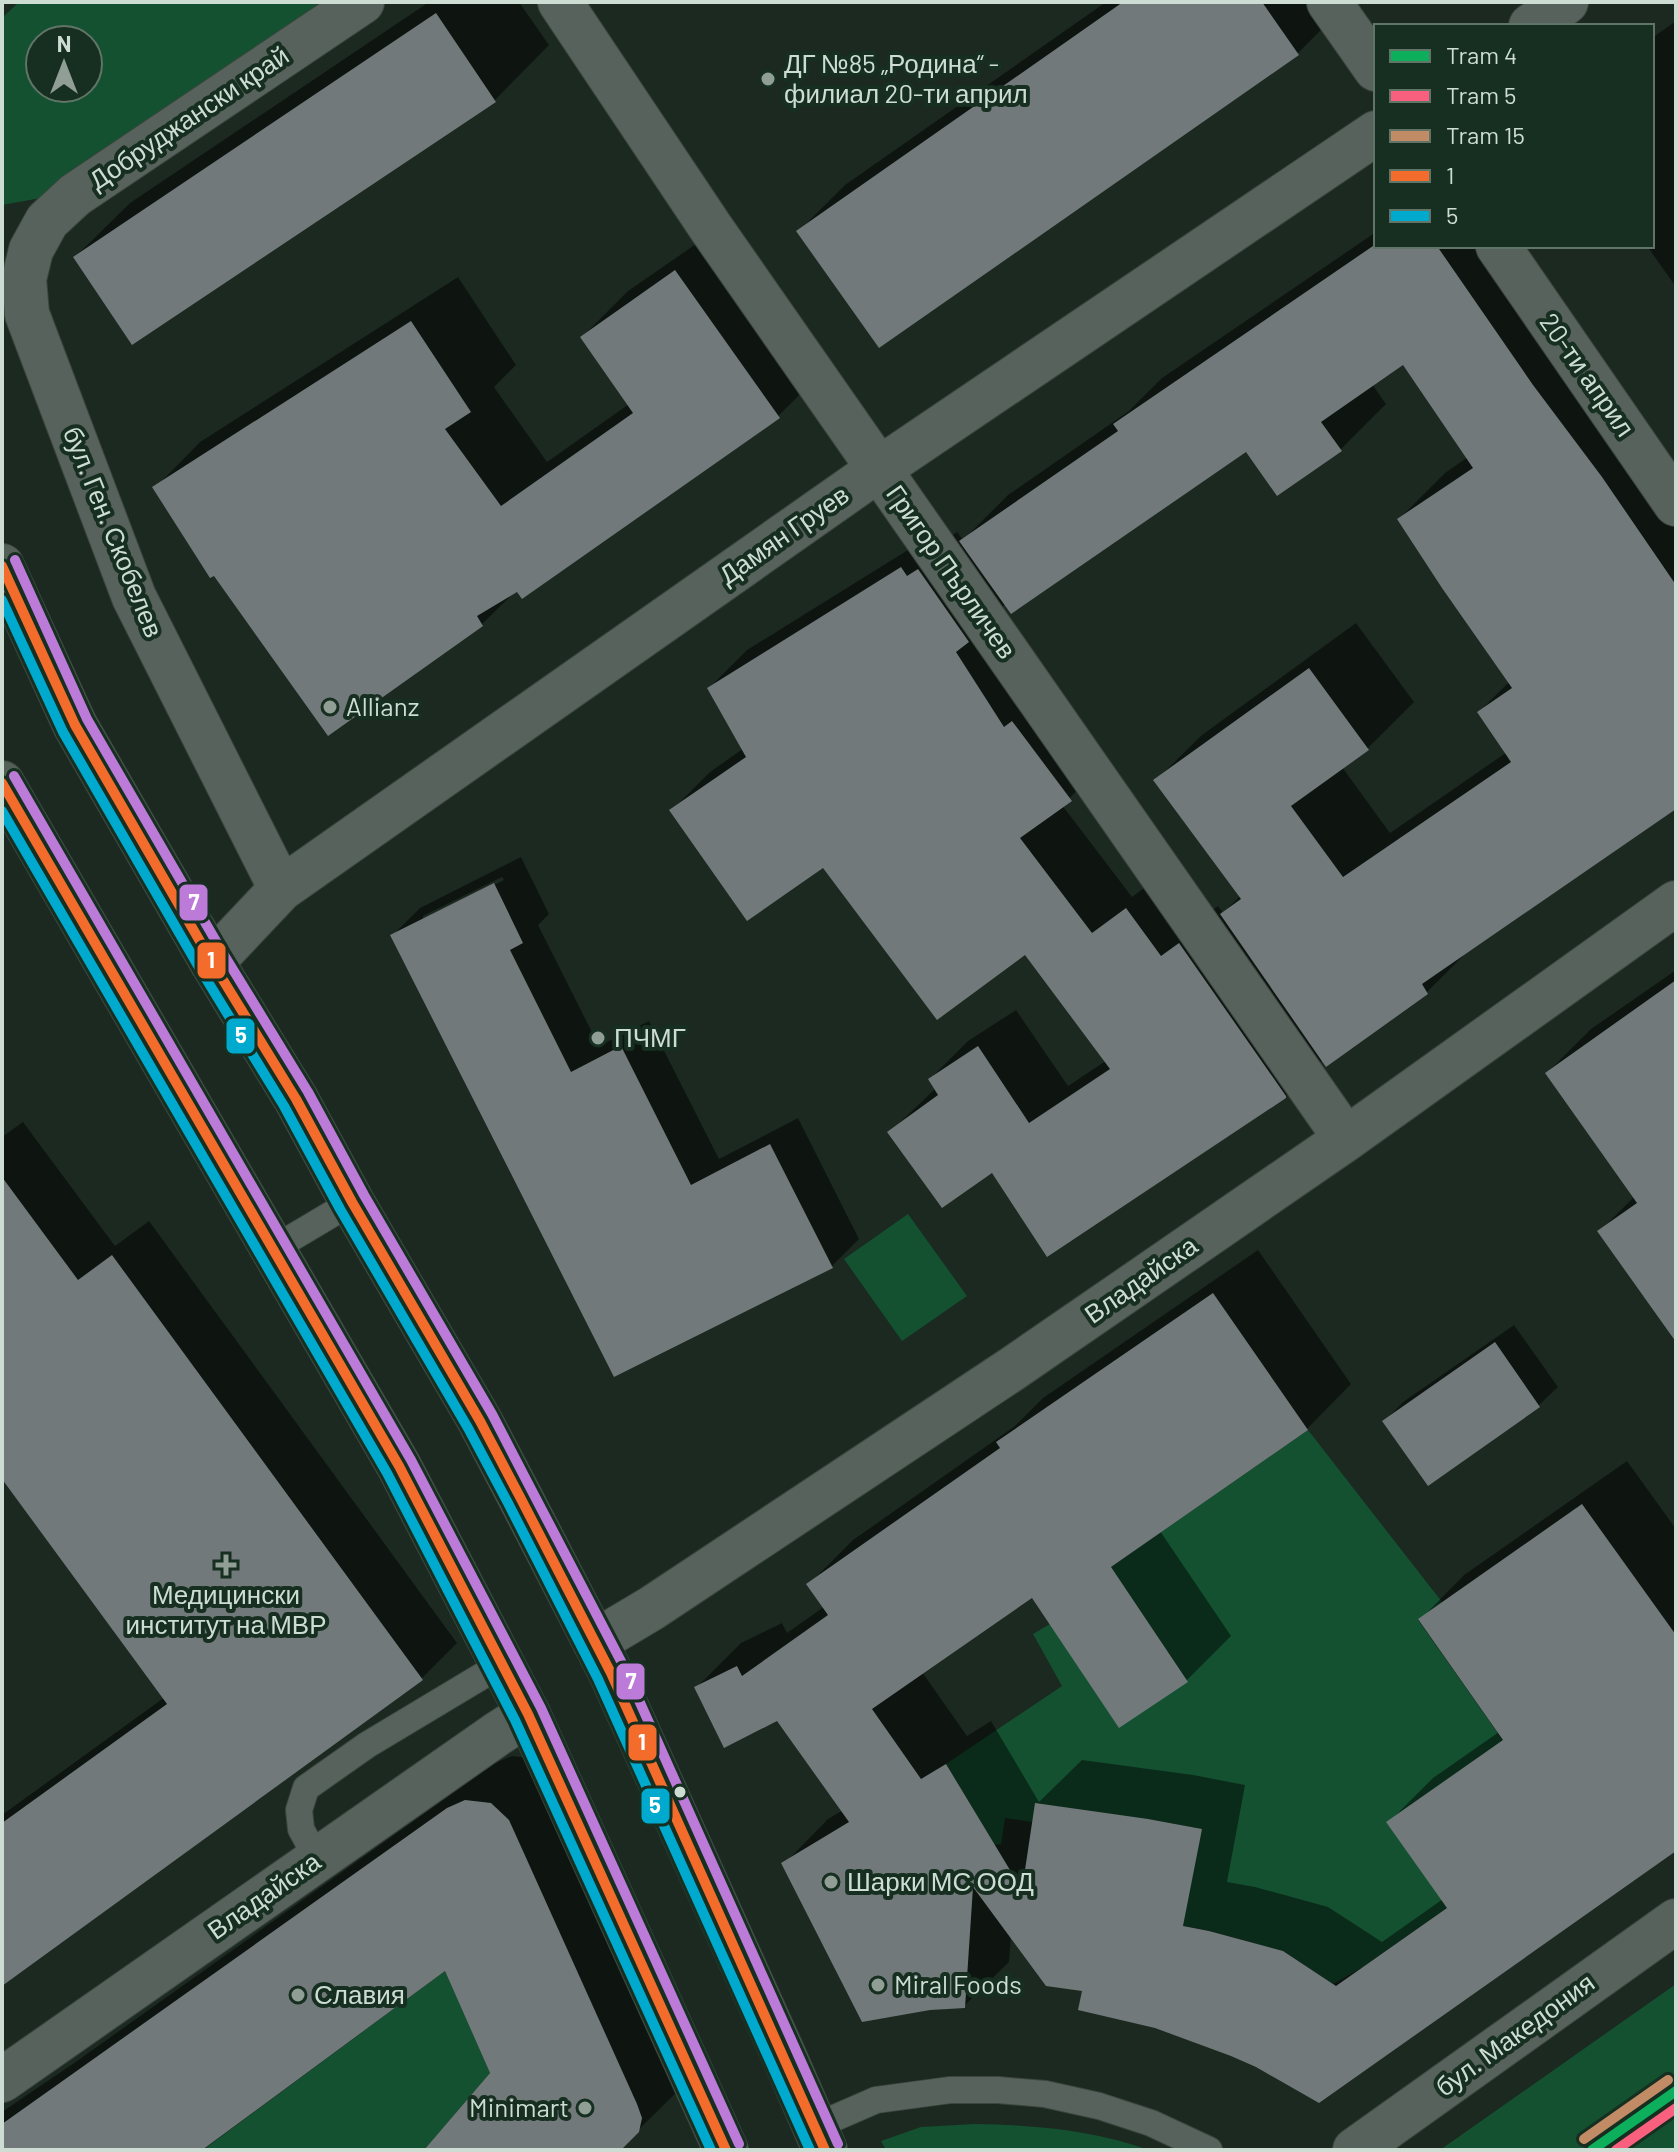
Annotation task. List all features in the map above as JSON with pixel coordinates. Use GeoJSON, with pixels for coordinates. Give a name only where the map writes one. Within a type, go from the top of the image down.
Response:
{"type":"FeatureCollection","features":[{"type":"Feature","properties":{"kind":"main road"},"geometry":{"type":"LineString","coordinates":[[2,566],[75,725],[212,962],[296,1099],[352,1202],[480,1421],[595,1642],[820,2138]]}},
{"type":"Feature","properties":{"kind":"main road"},"geometry":{"type":"LineString","coordinates":[[2,783],[399,1466],[528,1714],[723,2149]]}},
{"type":"Feature","properties":{"kind":"street","name":"Добруджански край"},"geometry":{"type":"LineString","coordinates":[[31,250],[47,221],[75,195],[362,2]]}},
{"type":"Feature","properties":{"kind":"street","name":"Григор Пърличев"},"geometry":{"type":"LineString","coordinates":[[560,2],[711,228],[1346,1139]]}},
{"type":"Feature","properties":{"kind":"street"},"geometry":{"type":"LineString","coordinates":[[1329,2],[1374,66]]}},
{"type":"Feature","properties":{"kind":"street"},"geometry":{"type":"LineString","coordinates":[[1534,24],[1566,2]]}},
{"type":"Feature","properties":{"kind":"street","name":"Дамян Груев"},"geometry":{"type":"LineString","coordinates":[[212,962],[281,889],[879,469],[1374,134]]}},
{"type":"Feature","properties":{"kind":"street","name":"20-ти април"},"geometry":{"type":"LineString","coordinates":[[1499,248],[1676,504]]}},
{"type":"Feature","properties":{"kind":"street","name":"бул. Ген. Скобелев"},"geometry":{"type":"LineString","coordinates":[[31,250],[24,279],[27,314],[134,597],[281,889]]}},
{"type":"Feature","properties":{"kind":"street","name":"Владайска"},"geometry":{"type":"LineString","coordinates":[[595,1642],[652,1608],[999,1377],[1346,1139],[1676,903]]}},
{"type":"Feature","properties":{"kind":"street","name":"Владайска"},"geometry":{"type":"LineString","coordinates":[[2,2080],[528,1714]]}},
{"type":"Feature","properties":{"kind":"street","name":"бул. Македония"},"geometry":{"type":"LineString","coordinates":[[1355,2150],[1676,1921]]}},
{"type":"Feature","properties":{"kind":"lane"},"geometry":{"type":"LineString","coordinates":[[273,1249],[352,1202]]}},
{"type":"Feature","properties":{"kind":"lane"},"geometry":{"type":"LineString","coordinates":[[317,1859],[301,1829],[299,1810],[306,1788],[367,1745],[502,1664]]}},
{"type":"Feature","properties":{"kind":"lane"},"geometry":{"type":"LineString","coordinates":[[820,2138],[876,2100],[950,2090],[998,2090],[1045,2094],[1099,2106],[1151,2123],[1209,2150]]}},
{"type":"Feature","properties":{"kind":"green space"},"geometry":{"type":"Polygon","coordinates":[[[19,2],[320,2],[288,29],[41,198],[2,205],[2,18],[19,2]]]}},
{"type":"Feature","properties":{"kind":"green space"},"geometry":{"type":"Polygon","coordinates":[[[908,1214],[967,1296],[902,1341],[844,1259],[908,1214]]]}},
{"type":"Feature","properties":{"kind":"green space"},"geometry":{"type":"Polygon","coordinates":[[[1308,1430],[1442,1602],[1418,1620],[1516,1759],[1447,1908],[1363,1967],[1333,1984],[1283,1951],[1183,1926],[1201,1829],[1148,1819],[1033,1822],[1005,1818],[1001,1844],[994,1845],[946,1764],[1062,1686],[1033,1634],[1050,1624],[1187,1681],[1119,1580],[1092,1580],[1308,1430]]]}},
{"type":"Feature","properties":{"kind":"green space"},"geometry":{"type":"Polygon","coordinates":[[[445,1971],[490,2073],[424,2150],[203,2150],[445,1971]]]}},
{"type":"Feature","properties":{"kind":"green space"},"geometry":{"type":"Polygon","coordinates":[[[1676,1984],[1676,2150],[1440,2150],[1676,1984]]]}},
{"type":"Feature","properties":{"kind":"green space"},"geometry":{"type":"Polygon","coordinates":[[[975,2124],[1063,2130],[1149,2150],[886,2150],[881,2141],[921,2127],[975,2124]]]}},
{"type":"Feature","properties":{"kind":"building"},"geometry":{"type":"Polygon","coordinates":[[[1123,2],[1262,2],[1299,55],[879,348],[796,231],[1123,2]]]}},
{"type":"Feature","properties":{"kind":"building"},"geometry":{"type":"Polygon","coordinates":[[[436,13],[496,102],[132,345],[73,257],[436,13]]]}},
{"type":"Feature","properties":{"kind":"building"},"geometry":{"type":"Polygon","coordinates":[[[1373,246],[1438,248],[1676,585],[1676,809],[1422,984],[1428,994],[1326,1067],[1220,914],[1241,899],[1153,780],[1309,668],[1369,750],[1291,806],[1343,877],[1511,762],[1477,712],[1512,688],[1397,519],[1473,468],[1403,365],[1321,422],[1342,451],[1277,496],[1246,452],[1011,614],[959,541],[1118,431],[1113,424],[1373,246]]]}},
{"type":"Feature","properties":{"kind":"building"},"geometry":{"type":"Polygon","coordinates":[[[675,270],[780,418],[522,599],[517,592],[477,616],[483,626],[328,736],[214,576],[210,578],[152,487],[411,321],[471,412],[445,429],[501,506],[633,413],[580,337],[675,270]]]}},
{"type":"Feature","properties":{"kind":"building"},"geometry":{"type":"Polygon","coordinates":[[[901,567],[907,576],[918,569],[969,642],[956,652],[1004,727],[1012,721],[1072,801],[1020,838],[1092,933],[1126,908],[1161,956],[1179,943],[1286,1096],[1047,1257],[992,1173],[942,1208],[887,1132],[938,1095],[928,1079],[978,1046],[1029,1123],[1110,1069],[1025,955],[937,1020],[823,868],[747,921],[669,810],[746,757],[707,688],[901,567]]]}},
{"type":"Feature","properties":{"kind":"building"},"geometry":{"type":"Polygon","coordinates":[[[494,883],[523,943],[510,950],[571,1072],[621,1046],[691,1185],[770,1144],[833,1268],[614,1377],[390,935],[494,883]]]}},
{"type":"Feature","properties":{"kind":"building"},"geometry":{"type":"Polygon","coordinates":[[[1676,980],[1676,1342],[1597,1231],[1637,1203],[1545,1073],[1676,980]]]}},
{"type":"Feature","properties":{"kind":"building"},"geometry":{"type":"Polygon","coordinates":[[[2,1177],[78,1280],[112,1255],[423,1680],[2,1986],[2,1823],[167,1704],[2,1479],[2,1177]]]}},
{"type":"Feature","properties":{"kind":"building"},"geometry":{"type":"Polygon","coordinates":[[[1213,1293],[1308,1430],[1111,1567],[1188,1682],[1119,1728],[1032,1598],[872,1709],[921,1779],[946,1764],[1022,1890],[1035,1803],[1202,1829],[1183,1926],[1283,1951],[1336,1986],[1447,1908],[1386,1822],[1503,1740],[1418,1619],[1582,1504],[1676,1635],[1676,1851],[1319,2103],[1231,2056],[1155,2028],[1078,2010],[1082,1991],[1046,1986],[973,1887],[965,2008],[930,2010],[862,2022],[781,1863],[849,1822],[777,1721],[724,1748],[694,1687],[737,1666],[742,1676],[828,1615],[806,1584],[1000,1448],[996,1442],[1213,1293]]]}},
{"type":"Feature","properties":{"kind":"building"},"geometry":{"type":"Polygon","coordinates":[[[1495,1342],[1540,1407],[1428,1486],[1382,1421],[1495,1342]]]}},
{"type":"Feature","properties":{"kind":"building","name":"Славия"},"geometry":{"type":"Polygon","coordinates":[[[465,1800],[491,1803],[509,1820],[637,2104],[642,2118],[639,2132],[621,2150],[424,2150],[490,2073],[445,1971],[202,2150],[2,2150],[2,2124],[447,1808],[465,1800]]]}},
{"type":"Feature","properties":{"kind":"tram line","name":"15"},"geometry":{"type":"LineString","coordinates":[[1584,2139],[1668,2080]]}},
{"type":"Feature","properties":{"kind":"tram line","name":"4"},"geometry":{"type":"LineString","coordinates":[[1592,2150],[1676,2091]]}},
{"type":"Feature","properties":{"kind":"tram line","name":"5"},"geometry":{"type":"LineString","coordinates":[[1616,2150],[1676,2108]]}},
{"type":"Feature","properties":{"kind":"transit line","name":"7"},"geometry":{"type":"LineString","coordinates":[[15,560],[87,719],[224,955],[308,1092],[364,1195],[492,1414],[624,1667],[838,2144]]}},
{"type":"Feature","properties":{"kind":"transit line","name":"1"},"geometry":{"type":"LineString","coordinates":[[2,566],[75,725],[212,962],[296,1099],[352,1202],[480,1421],[520,1497],[611,1673],[825,2150]]}},
{"type":"Feature","properties":{"kind":"transit line","name":"5"},"geometry":{"type":"LineString","coordinates":[[2,600],[63,732],[200,969],[284,1106],[508,1503],[598,1679],[810,2150]]}},
{"type":"Feature","properties":{"kind":"transit line","name":"7"},"geometry":{"type":"LineString","coordinates":[[14,776],[411,1460],[541,1708],[739,2144]]}},
{"type":"Feature","properties":{"kind":"transit line","name":"1"},"geometry":{"type":"LineString","coordinates":[[2,783],[399,1466],[528,1714],[726,2150]]}},
{"type":"Feature","properties":{"kind":"transit line","name":"5"},"geometry":{"type":"LineString","coordinates":[[2,811],[387,1473],[515,1720],[711,2150]]}},
{"type":"Feature","properties":{"kind":"place","name":"ДГ №85 „Родина“ - филиал 20-ти април"},"geometry":{"type":"Point","coordinates":[768,79]}},
{"type":"Feature","properties":{"kind":"place","name":"Allianz"},"geometry":{"type":"Point","coordinates":[330,707]}},
{"type":"Feature","properties":{"kind":"place","name":"ПЧМГ"},"geometry":{"type":"Point","coordinates":[598,1038]}},
{"type":"Feature","properties":{"kind":"place","name":"Медицински институт на МВР"},"geometry":{"type":"Point","coordinates":[226,1565]}},
{"type":"Feature","properties":{"kind":"place","name":"Шарки МС ООД"},"geometry":{"type":"Point","coordinates":[831,1882]}},
{"type":"Feature","properties":{"kind":"place","name":"Miral Foods"},"geometry":{"type":"Point","coordinates":[878,1985]}},
{"type":"Feature","properties":{"kind":"place","name":"Славия"},"geometry":{"type":"Point","coordinates":[298,1995]}},
{"type":"Feature","properties":{"kind":"place","name":"Minimart"},"geometry":{"type":"Point","coordinates":[585,2108]}}]}
